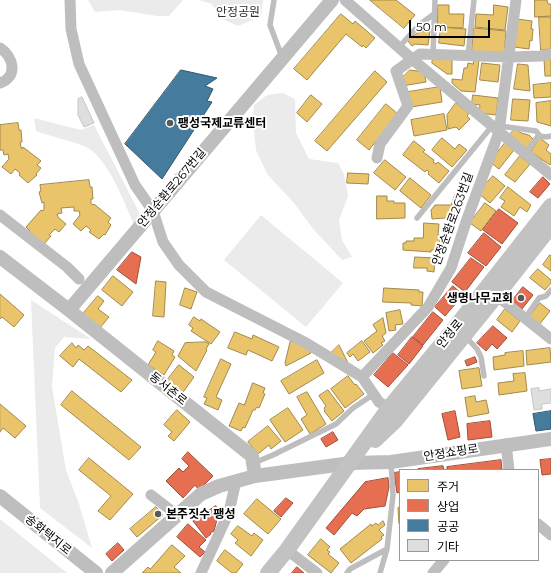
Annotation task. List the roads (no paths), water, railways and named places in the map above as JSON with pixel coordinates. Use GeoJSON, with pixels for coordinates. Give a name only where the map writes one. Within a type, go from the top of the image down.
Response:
{"type":"FeatureCollection","features":[{"type":"Feature","properties":{"kind":"main road","name":"안정로"},"geometry":{"type":"LineString","coordinates":[[351,463],[396,421],[464,336],[491,292],[551,206]]}},
{"type":"Feature","properties":{"kind":"main road","name":"안정로"},"geometry":{"type":"LineString","coordinates":[[268,573],[287,550],[351,463],[389,408],[454,329],[491,292],[551,226]]}},
{"type":"Feature","properties":{"kind":"street"},"geometry":{"type":"LineString","coordinates":[[70,0],[71,29],[79,64],[136,185],[153,211],[163,242],[178,265],[206,292],[306,343],[362,377],[380,402],[389,408]]}},
{"type":"Feature","properties":{"kind":"street","name":"안정순환로267번길"},"geometry":{"type":"LineString","coordinates":[[68,310],[332,0]]}},
{"type":"Feature","properties":{"kind":"street"},"geometry":{"type":"LineString","coordinates":[[345,0],[412,59],[497,128],[525,154],[551,175]]}},
{"type":"Feature","properties":{"kind":"street","name":"안정순환로263번길"},"geometry":{"type":"LineString","coordinates":[[362,377],[428,307],[451,268],[497,128],[510,57],[516,0]]}},
{"type":"Feature","properties":{"kind":"street"},"geometry":{"type":"LineString","coordinates":[[0,48],[7,52],[11,59],[12,68],[9,76],[0,83]]}},
{"type":"Feature","properties":{"kind":"street"},"geometry":{"type":"LineString","coordinates":[[377,158],[380,144],[408,106],[396,71],[420,54],[510,57],[551,54]]}},
{"type":"Feature","properties":{"kind":"street"},"geometry":{"type":"LineString","coordinates":[[0,215],[66,267],[79,280]]}},
{"type":"Feature","properties":{"kind":"street"},"geometry":{"type":"LineString","coordinates":[[0,257],[68,310]]}},
{"type":"Feature","properties":{"kind":"street"},"geometry":{"type":"LineString","coordinates":[[491,292],[551,339]]}},
{"type":"Feature","properties":{"kind":"street","name":"동서촌로"},"geometry":{"type":"LineString","coordinates":[[68,310],[252,456],[254,470]]}},
{"type":"Feature","properties":{"kind":"street","name":"안정쇼핑로"},"geometry":{"type":"LineString","coordinates":[[351,463],[391,462],[551,438]]}},
{"type":"Feature","properties":{"kind":"street"},"geometry":{"type":"LineString","coordinates":[[506,444],[510,469]]}},
{"type":"Feature","properties":{"kind":"street"},"geometry":{"type":"LineString","coordinates":[[112,573],[201,494],[236,480],[254,470],[351,463]]}},
{"type":"Feature","properties":{"kind":"street"},"geometry":{"type":"LineString","coordinates":[[201,573],[229,512],[236,480]]}},
{"type":"Feature","properties":{"kind":"street"},"geometry":{"type":"LineString","coordinates":[[151,495],[177,515]]}},
{"type":"Feature","properties":{"kind":"street","name":"송화택지로"},"geometry":{"type":"LineString","coordinates":[[0,496],[96,573]]}},
{"type":"Feature","properties":{"kind":"street"},"geometry":{"type":"LineString","coordinates":[[539,525],[551,535]]}},
{"type":"Feature","properties":{"kind":"street"},"geometry":{"type":"LineString","coordinates":[[287,550],[318,573]]}},
{"type":"Feature","properties":{"kind":"street"},"geometry":{"type":"LineString","coordinates":[[433,573],[443,561]]}},
{"type":"Feature","properties":{"kind":"lane"},"geometry":{"type":"LineString","coordinates":[[274,0],[270,25],[282,58]]}},
{"type":"Feature","properties":{"kind":"lane"},"geometry":{"type":"LineString","coordinates":[[433,54],[435,0]]}},
{"type":"Feature","properties":{"kind":"lane"},"geometry":{"type":"LineString","coordinates":[[468,55],[474,0]]}},
{"type":"Feature","properties":{"kind":"lane"},"geometry":{"type":"LineString","coordinates":[[399,47],[419,25],[434,14]]}},
{"type":"Feature","properties":{"kind":"lane"},"geometry":{"type":"LineString","coordinates":[[417,218],[497,128],[536,131],[539,135],[546,137],[551,136]]}},
{"type":"Feature","properties":{"kind":"lane"},"geometry":{"type":"LineString","coordinates":[[525,154],[539,135]]}},
{"type":"Feature","properties":{"kind":"lane"},"geometry":{"type":"LineString","coordinates":[[525,318],[540,298],[546,296],[551,290]]}},
{"type":"Feature","properties":{"kind":"lane"},"geometry":{"type":"LineString","coordinates":[[464,336],[477,349],[481,357],[484,376]]}},
{"type":"Feature","properties":{"kind":"lane"},"geometry":{"type":"LineString","coordinates":[[254,470],[273,455],[336,424],[354,408],[374,394]]}},
{"type":"Feature","properties":{"kind":"lane"},"geometry":{"type":"LineString","coordinates":[[380,573],[386,549],[393,495],[391,462]]}},
{"type":"Feature","properties":{"kind":"lane"},"geometry":{"type":"LineString","coordinates":[[347,573],[386,549]]}},
{"type":"Feature","properties":{"kind":"place","name":"팽성국제교류센터"},"geometry":{"type":"Point","coordinates":[170,123]}},
{"type":"Feature","properties":{"kind":"place","name":"생명나무교회"},"geometry":{"type":"Point","coordinates":[521,298]}},
{"type":"Feature","properties":{"kind":"place","name":"본주짓수 팽성"},"geometry":{"type":"Point","coordinates":[158,514]}},
{"type":"Feature","properties":{"kind":"park label","name":"안정공원"},"geometry":{"type":"Point","coordinates":[238,12]}}]}
